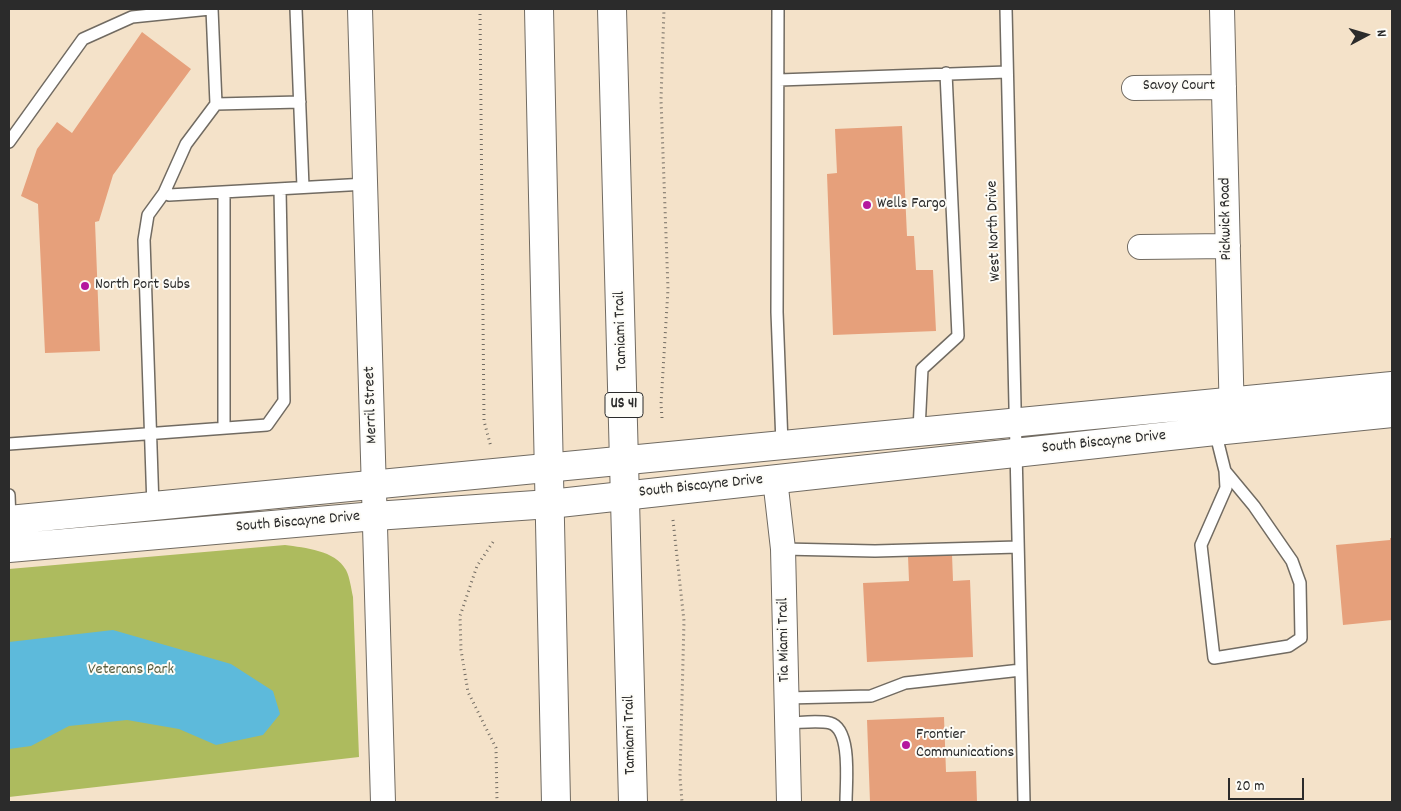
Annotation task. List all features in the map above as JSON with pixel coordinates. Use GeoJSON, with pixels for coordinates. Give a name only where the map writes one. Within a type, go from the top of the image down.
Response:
{"type":"FeatureCollection","features":[{"type":"Feature","properties":{"kind":"street","name":"Merril Street"},"geometry":{"type":"LineString","coordinates":[[360,9],[383,802]]}},
{"type":"Feature","properties":{"kind":"street"},"geometry":{"type":"LineString","coordinates":[[538,9],[550,468],[556,802]]}},
{"type":"Feature","properties":{"kind":"street","name":"Tamiami Trail"},"geometry":{"type":"LineString","coordinates":[[612,9],[633,802]]}},
{"type":"Feature","properties":{"kind":"street","name":"Pickwick Road"},"geometry":{"type":"LineString","coordinates":[[1222,9],[1231,401],[1224,430]]}},
{"type":"Feature","properties":{"kind":"street","name":"Savoy Court"},"geometry":{"type":"LineString","coordinates":[[1134,88],[1224,87]]}},
{"type":"Feature","properties":{"kind":"street"},"geometry":{"type":"LineString","coordinates":[[1140,247],[1228,246]]}},
{"type":"Feature","properties":{"kind":"street","name":"South Biscayne Drive"},"geometry":{"type":"LineString","coordinates":[[9,512],[153,507],[919,430],[1392,386]]}},
{"type":"Feature","properties":{"kind":"street","name":"South Biscayne Drive"},"geometry":{"type":"LineString","coordinates":[[9,548],[375,516],[550,504],[1017,452],[1392,414]]}},
{"type":"Feature","properties":{"kind":"street","name":"Tia Miami Trail"},"geometry":{"type":"LineString","coordinates":[[775,479],[783,549],[789,802]]}},
{"type":"Feature","properties":{"kind":"lane"},"geometry":{"type":"LineString","coordinates":[[9,142],[83,39],[132,17],[211,9],[216,104],[186,144],[164,193],[148,215],[144,240],[153,507]]}},
{"type":"Feature","properties":{"kind":"lane"},"geometry":{"type":"LineString","coordinates":[[296,9],[303,187]]}},
{"type":"Feature","properties":{"kind":"lane"},"geometry":{"type":"LineString","coordinates":[[778,9],[777,312],[782,444]]}},
{"type":"Feature","properties":{"kind":"lane","name":"West North Drive"},"geometry":{"type":"LineString","coordinates":[[1006,9],[1024,802]]}},
{"type":"Feature","properties":{"kind":"lane"},"geometry":{"type":"LineString","coordinates":[[779,80],[1007,72]]}},
{"type":"Feature","properties":{"kind":"lane"},"geometry":{"type":"LineString","coordinates":[[919,430],[922,369],[958,336],[946,73]]}},
{"type":"Feature","properties":{"kind":"lane"},"geometry":{"type":"LineString","coordinates":[[216,104],[300,102]]}},
{"type":"Feature","properties":{"kind":"lane"},"geometry":{"type":"LineString","coordinates":[[164,193],[224,192],[366,184]]}},
{"type":"Feature","properties":{"kind":"lane"},"geometry":{"type":"LineString","coordinates":[[9,444],[150,432],[267,425],[284,401],[280,189]]}},
{"type":"Feature","properties":{"kind":"lane"},"geometry":{"type":"LineString","coordinates":[[224,192],[224,428]]}},
{"type":"Feature","properties":{"kind":"lane"},"geometry":{"type":"LineString","coordinates":[[1224,430],[1225,471],[1226,488],[1201,545],[1214,658],[1289,646],[1301,638],[1300,583],[1292,561],[1254,506],[1225,471]]}},
{"type":"Feature","properties":{"kind":"lane"},"geometry":{"type":"LineString","coordinates":[[783,549],[875,551],[1018,547]]}},
{"type":"Feature","properties":{"kind":"lane"},"geometry":{"type":"LineString","coordinates":[[786,698],[871,696],[905,683],[1021,670]]}},
{"type":"Feature","properties":{"kind":"lane"},"geometry":{"type":"LineString","coordinates":[[786,723],[830,723],[841,730],[845,741],[846,802]]}},
{"type":"Feature","properties":{"kind":"lane"},"geometry":{"type":"LineString","coordinates":[[378,802],[383,802]]}},
{"type":"Feature","properties":{"kind":"path"},"geometry":{"type":"LineString","coordinates":[[480,9],[484,421],[491,447]]}},
{"type":"Feature","properties":{"kind":"path"},"geometry":{"type":"LineString","coordinates":[[662,418],[661,404],[668,290],[661,100],[664,9]]}},
{"type":"Feature","properties":{"kind":"path"},"geometry":{"type":"LineString","coordinates":[[673,520],[684,620],[680,777],[682,802]]}},
{"type":"Feature","properties":{"kind":"path"},"geometry":{"type":"LineString","coordinates":[[492,542],[477,566],[460,616],[461,650],[468,692],[496,748],[497,802]]}},
{"type":"Feature","properties":{"kind":"green space","name":"Veterans Park"},"geometry":{"type":"Polygon","coordinates":[[[285,545],[327,554],[341,563],[346,570],[353,597],[359,757],[9,797],[9,569],[285,545]]]}},
{"type":"Feature","properties":{"kind":"water"},"geometry":{"type":"Polygon","coordinates":[[[113,630],[231,664],[273,691],[280,714],[263,735],[216,745],[179,729],[127,720],[69,726],[31,746],[9,749],[9,642],[113,630]]]}},
{"type":"Feature","properties":{"kind":"building"},"geometry":{"type":"Polygon","coordinates":[[[142,32],[191,69],[113,175],[99,221],[95,222],[100,351],[45,353],[38,204],[21,196],[37,149],[57,122],[72,133],[142,32]]]}},
{"type":"Feature","properties":{"kind":"building","name":"Wells Fargo"},"geometry":{"type":"Polygon","coordinates":[[[902,126],[907,236],[914,236],[916,270],[933,270],[936,331],[833,335],[827,174],[837,173],[835,129],[902,126]]]}},
{"type":"Feature","properties":{"kind":"building"},"geometry":{"type":"Polygon","coordinates":[[[1392,538],[1392,620],[1343,625],[1336,545],[1390,540],[1392,538]]]}},
{"type":"Feature","properties":{"kind":"building"},"geometry":{"type":"Polygon","coordinates":[[[952,554],[953,581],[970,580],[973,657],[867,662],[863,583],[909,581],[908,556],[952,554]]]}},
{"type":"Feature","properties":{"kind":"building","name":"Frontier Communications"},"geometry":{"type":"Polygon","coordinates":[[[944,717],[946,772],[976,771],[977,802],[870,802],[867,720],[944,717]]]}},
{"type":"Feature","properties":{"kind":"place","name":"Wells Fargo"},"geometry":{"type":"Point","coordinates":[867,205]}},
{"type":"Feature","properties":{"kind":"place","name":"North Port Subs"},"geometry":{"type":"Point","coordinates":[85,286]}},
{"type":"Feature","properties":{"kind":"place","name":"Frontier Communications"},"geometry":{"type":"Point","coordinates":[906,745]}}]}
